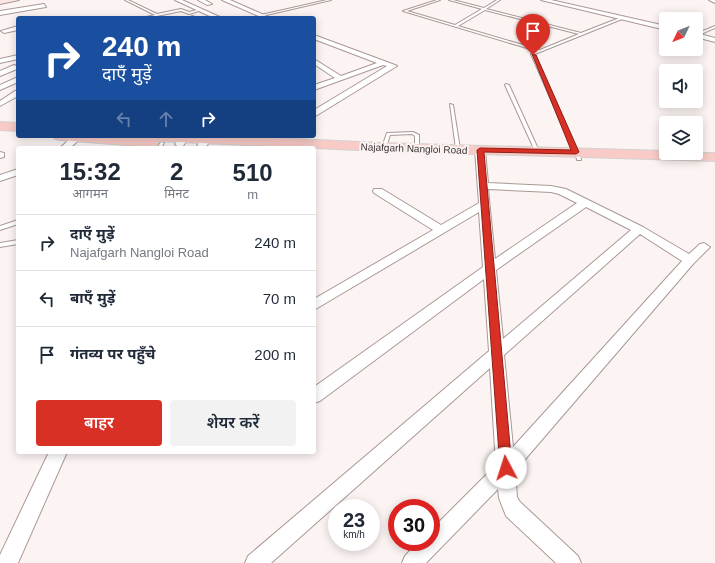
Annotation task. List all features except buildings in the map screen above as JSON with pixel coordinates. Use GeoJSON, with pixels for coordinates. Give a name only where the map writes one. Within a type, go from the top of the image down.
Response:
{"type":"FeatureCollection","features":[{"type":"Feature","properties":{"kind":"main road"},"geometry":{"type":"LineString","coordinates":[[0,126],[16,127]]}},
{"type":"Feature","properties":{"kind":"main road"},"geometry":{"type":"LineString","coordinates":[[0,131],[16,133]]}},
{"type":"Feature","properties":{"kind":"main road"},"geometry":{"type":"LineString","coordinates":[[97,138],[157,141]]}},
{"type":"Feature","properties":{"kind":"main road","name":"Najafgarh Nangloi Road"},"geometry":{"type":"LineString","coordinates":[[145,138],[157,141],[184,139],[202,144],[270,142],[316,146]]}},
{"type":"Feature","properties":{"kind":"main road","name":"Najafgarh Nangloi Road"},"geometry":{"type":"LineString","coordinates":[[316,146],[350,149],[384,147],[420,150],[458,149],[481,154],[537,151],[577,156],[715,157]]}},
{"type":"Feature","properties":{"kind":"main road"},"geometry":{"type":"LineString","coordinates":[[316,151],[350,149],[420,150],[481,154],[577,156],[715,164]]}},
{"type":"Feature","properties":{"kind":"street"},"geometry":{"type":"LineString","coordinates":[[0,2],[15,0]]}},
{"type":"Feature","properties":{"kind":"street"},"geometry":{"type":"LineString","coordinates":[[178,0],[214,16]]}},
{"type":"Feature","properties":{"kind":"street"},"geometry":{"type":"LineString","coordinates":[[201,0],[212,6],[201,10]]}},
{"type":"Feature","properties":{"kind":"street"},"geometry":{"type":"LineString","coordinates":[[225,0],[262,16]]}},
{"type":"Feature","properties":{"kind":"street"},"geometry":{"type":"LineString","coordinates":[[544,0],[659,26]]}},
{"type":"Feature","properties":{"kind":"street"},"geometry":{"type":"LineString","coordinates":[[221,6],[234,4]]}},
{"type":"Feature","properties":{"kind":"street"},"geometry":{"type":"LineString","coordinates":[[0,13],[44,6]]}},
{"type":"Feature","properties":{"kind":"street"},"geometry":{"type":"LineString","coordinates":[[1,31],[16,28]]}},
{"type":"Feature","properties":{"kind":"street"},"geometry":{"type":"LineString","coordinates":[[703,37],[715,40]]}},
{"type":"Feature","properties":{"kind":"street"},"geometry":{"type":"LineString","coordinates":[[316,38],[393,66],[316,113]]}},
{"type":"Feature","properties":{"kind":"street"},"geometry":{"type":"LineString","coordinates":[[316,45],[327,42]]}},
{"type":"Feature","properties":{"kind":"street"},"geometry":{"type":"LineString","coordinates":[[0,61],[16,57]]}},
{"type":"Feature","properties":{"kind":"street"},"geometry":{"type":"LineString","coordinates":[[316,62],[341,79]]}},
{"type":"Feature","properties":{"kind":"street"},"geometry":{"type":"LineString","coordinates":[[316,87],[383,63]]}},
{"type":"Feature","properties":{"kind":"street"},"geometry":{"type":"LineString","coordinates":[[0,67],[16,67]]}},
{"type":"Feature","properties":{"kind":"street"},"geometry":{"type":"LineString","coordinates":[[0,74],[16,67]]}},
{"type":"Feature","properties":{"kind":"street"},"geometry":{"type":"LineString","coordinates":[[0,88],[16,80]]}},
{"type":"Feature","properties":{"kind":"street"},"geometry":{"type":"LineString","coordinates":[[0,104],[16,94]]}},
{"type":"Feature","properties":{"kind":"street"},"geometry":{"type":"LineString","coordinates":[[0,104],[16,100]]}},
{"type":"Feature","properties":{"kind":"street"},"geometry":{"type":"LineString","coordinates":[[67,146],[76,138]]}},
{"type":"Feature","properties":{"kind":"street"},"geometry":{"type":"LineString","coordinates":[[481,154],[482,186],[508,498],[513,509],[568,562]]}},
{"type":"Feature","properties":{"kind":"street"},"geometry":{"type":"LineString","coordinates":[[0,178],[16,173]]}},
{"type":"Feature","properties":{"kind":"street"},"geometry":{"type":"LineString","coordinates":[[482,186],[556,189],[639,230],[686,257],[689,261]]}},
{"type":"Feature","properties":{"kind":"street"},"geometry":{"type":"LineString","coordinates":[[378,191],[441,230]]}},
{"type":"Feature","properties":{"kind":"street"},"geometry":{"type":"LineString","coordinates":[[316,395],[489,269],[584,203]]}},
{"type":"Feature","properties":{"kind":"street"},"geometry":{"type":"LineString","coordinates":[[316,304],[484,205]]}},
{"type":"Feature","properties":{"kind":"street"},"geometry":{"type":"LineString","coordinates":[[255,563],[639,230]]}},
{"type":"Feature","properties":{"kind":"street"},"geometry":{"type":"LineString","coordinates":[[412,563],[506,468],[689,261],[704,247]]}},
{"type":"Feature","properties":{"kind":"street"},"geometry":{"type":"LineString","coordinates":[[7,563],[57,454]]}},
{"type":"Feature","properties":{"kind":"lane"},"geometry":{"type":"LineString","coordinates":[[126,0],[157,15]]}},
{"type":"Feature","properties":{"kind":"lane"},"geometry":{"type":"LineString","coordinates":[[268,16],[330,0]]}},
{"type":"Feature","properties":{"kind":"lane"},"geometry":{"type":"LineString","coordinates":[[439,0],[404,11],[540,51]]}},
{"type":"Feature","properties":{"kind":"lane"},"geometry":{"type":"LineString","coordinates":[[450,0],[581,34]]}},
{"type":"Feature","properties":{"kind":"lane"},"geometry":{"type":"LineString","coordinates":[[456,26],[499,0]]}},
{"type":"Feature","properties":{"kind":"lane"},"geometry":{"type":"LineString","coordinates":[[152,16],[181,10],[189,13],[201,10]]}},
{"type":"Feature","properties":{"kind":"lane"},"geometry":{"type":"LineString","coordinates":[[577,156],[533,55],[621,18]]}},
{"type":"Feature","properties":{"kind":"lane"},"geometry":{"type":"LineString","coordinates":[[703,32],[715,27]]}},
{"type":"Feature","properties":{"kind":"lane"},"geometry":{"type":"LineString","coordinates":[[507,85],[537,151]]}},
{"type":"Feature","properties":{"kind":"lane"},"geometry":{"type":"LineString","coordinates":[[451,105],[458,149]]}},
{"type":"Feature","properties":{"kind":"lane"},"geometry":{"type":"LineString","coordinates":[[0,228],[16,223]]}},
{"type":"Feature","properties":{"kind":"lane"},"geometry":{"type":"LineString","coordinates":[[0,245],[16,242]]}},
{"type":"Feature","properties":{"kind":"route"},"geometry":{"type":"LineString","coordinates":[[506,468],[480,150],[576,152],[533,55]]}}]}
